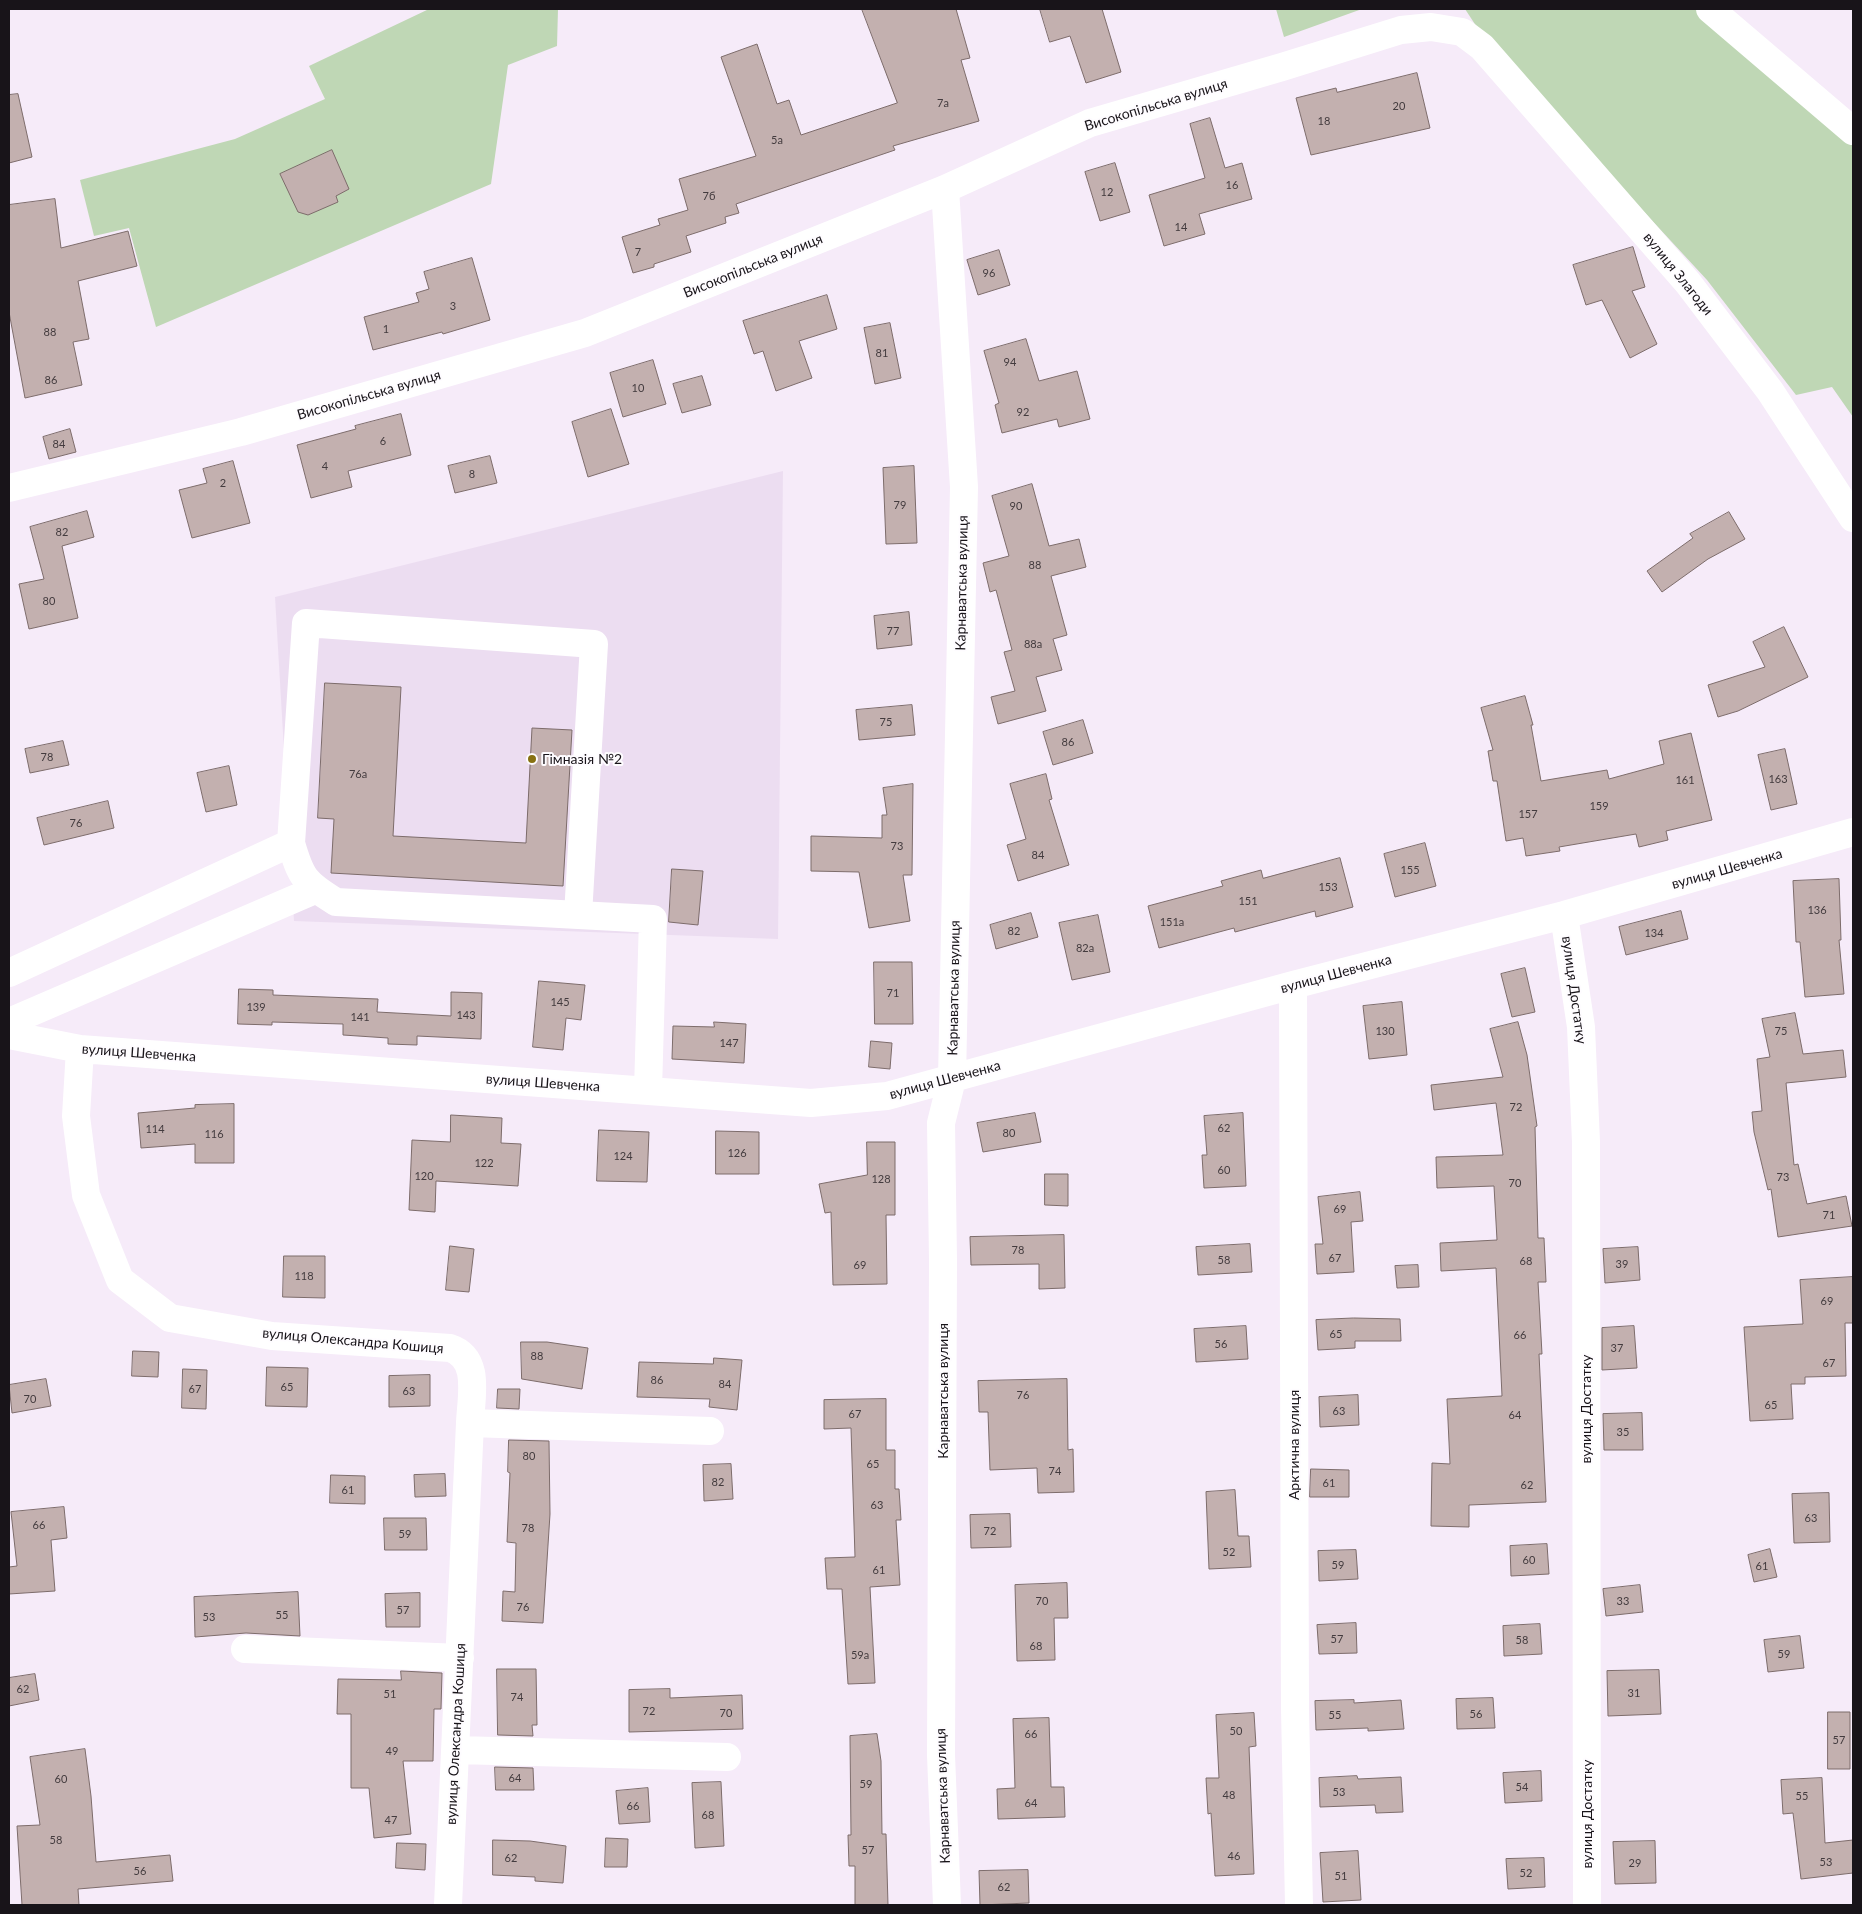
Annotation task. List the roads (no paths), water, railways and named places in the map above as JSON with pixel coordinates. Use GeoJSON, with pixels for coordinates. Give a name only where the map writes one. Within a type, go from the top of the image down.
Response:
{"type":"FeatureCollection","features":[{"type":"Feature","properties":{"kind":"street"},"geometry":{"type":"LineString","coordinates":[[1710,9],[1853,131]]}},
{"type":"Feature","properties":{"kind":"street","name":"Високопільська вулиця"},"geometry":{"type":"LineString","coordinates":[[9,488],[241,432],[585,333],[945,189],[1090,122],[1282,67],[1401,30],[1431,27],[1462,32],[1482,46]]}},
{"type":"Feature","properties":{"kind":"street","name":"вулиця Злагоди"},"geometry":{"type":"LineString","coordinates":[[1482,46],[1688,283],[1770,391],[1853,518]]}},
{"type":"Feature","properties":{"kind":"street","name":"Карнаватська вулиця"},"geometry":{"type":"LineString","coordinates":[[945,189],[964,487],[952,1079],[941,1123],[943,1262],[941,1755],[947,1905]]}},
{"type":"Feature","properties":{"kind":"street"},"geometry":{"type":"LineString","coordinates":[[578,915],[594,644],[306,623],[292,843],[299,871],[315,890],[336,902],[578,915],[653,919],[648,1090]]}},
{"type":"Feature","properties":{"kind":"street","name":"вулиця Шевченка"},"geometry":{"type":"LineString","coordinates":[[9,1035],[80,1049],[811,1103],[887,1096],[1292,985],[1564,915],[1853,832]]}},
{"type":"Feature","properties":{"kind":"street"},"geometry":{"type":"LineString","coordinates":[[9,974],[292,843]]}},
{"type":"Feature","properties":{"kind":"street"},"geometry":{"type":"LineString","coordinates":[[9,1022],[315,890]]}},
{"type":"Feature","properties":{"kind":"street","name":"вулиця Достатку"},"geometry":{"type":"LineString","coordinates":[[1564,915],[1582,1027],[1586,1142],[1587,1905]]}},
{"type":"Feature","properties":{"kind":"street","name":"Арктична вулиця"},"geometry":{"type":"LineString","coordinates":[[1292,985],[1298,1905]]}},
{"type":"Feature","properties":{"kind":"street","name":"вулиця Олександра Кошиця"},"geometry":{"type":"LineString","coordinates":[[80,1049],[76,1116],[86,1195],[120,1280],[170,1318],[272,1336],[450,1348],[461,1352],[469,1362],[472,1375],[448,1905]]}},
{"type":"Feature","properties":{"kind":"street"},"geometry":{"type":"LineString","coordinates":[[470,1423],[710,1431]]}},
{"type":"Feature","properties":{"kind":"street"},"geometry":{"type":"LineString","coordinates":[[246,1649],[460,1658]]}},
{"type":"Feature","properties":{"kind":"street"},"geometry":{"type":"LineString","coordinates":[[456,1750],[727,1757]]}},
{"type":"Feature","properties":{"kind":"place","name":"Гімназія №2"},"geometry":{"type":"Point","coordinates":[532,759]}}]}
